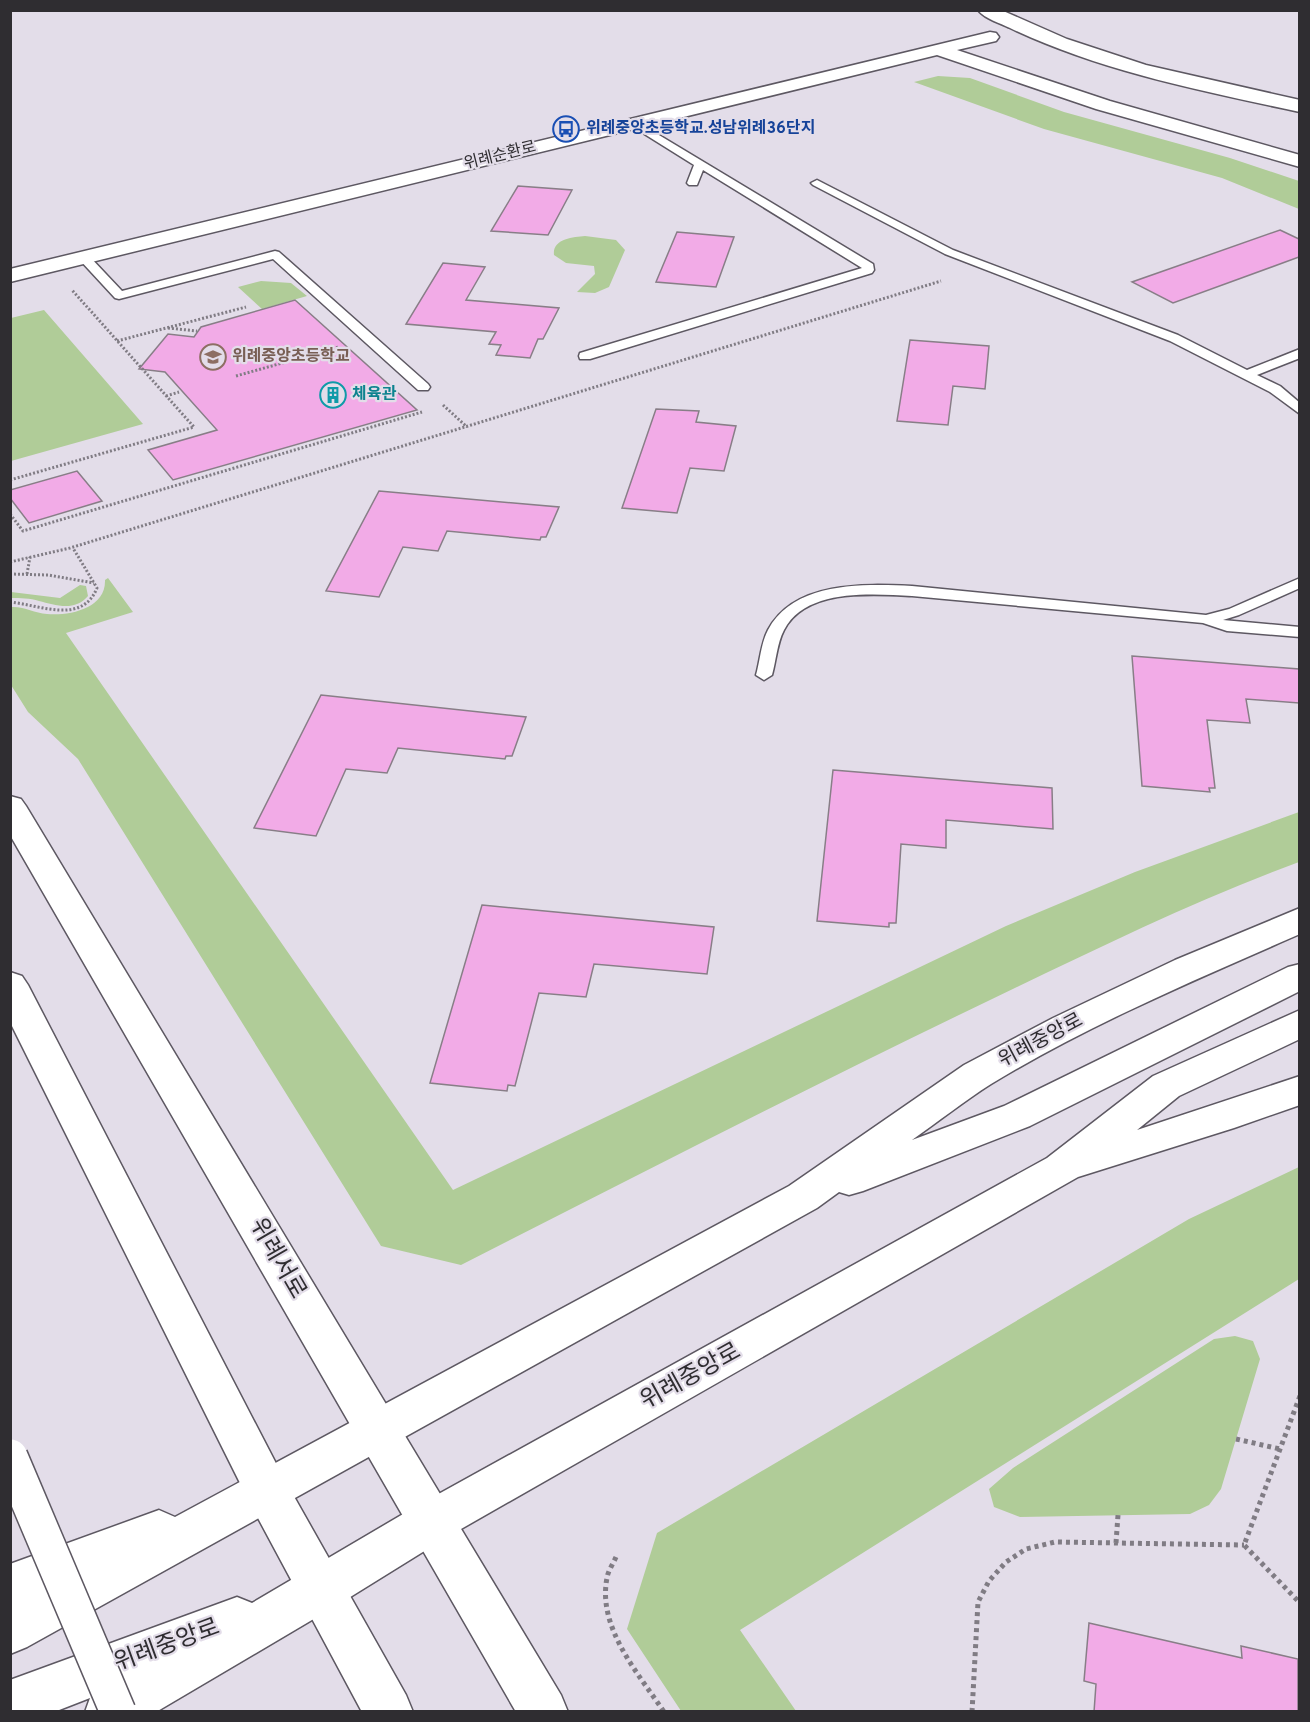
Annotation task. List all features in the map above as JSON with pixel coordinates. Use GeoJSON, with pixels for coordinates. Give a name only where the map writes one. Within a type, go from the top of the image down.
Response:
{"type":"FeatureCollection","features":[{"type":"Feature","properties":{"kind":"main road"},"geometry":{"type":"LineString","coordinates":[[986,10],[1059,43],[1120,63],[1217,89],[1299,106]]}},
{"type":"Feature","properties":{"kind":"main road","name":"위례순환로"},"geometry":{"type":"LineString","coordinates":[[10,276],[990,37]]}},
{"type":"Feature","properties":{"kind":"main road"},"geometry":{"type":"LineString","coordinates":[[938,50],[1104,105],[1299,161]]}},
{"type":"Feature","properties":{"kind":"main road"},"geometry":{"type":"LineString","coordinates":[[1164,57],[1299,88]]}},
{"type":"Feature","properties":{"kind":"main road","name":"위례서로"},"geometry":{"type":"LineString","coordinates":[[10,806],[544,1712]]}},
{"type":"Feature","properties":{"kind":"main road","name":"위례중앙로"},"geometry":{"type":"LineString","coordinates":[[10,1631],[803,1197],[977,1075],[1086,1017],[1187,969],[1299,920]]}},
{"type":"Feature","properties":{"kind":"main road","name":"위례중앙로"},"geometry":{"type":"LineString","coordinates":[[803,1197],[1017,1116],[1299,976]]}},
{"type":"Feature","properties":{"kind":"main road"},"geometry":{"type":"LineString","coordinates":[[10,986],[267,1491],[323,1588],[389,1712]]}},
{"type":"Feature","properties":{"kind":"main road","name":"위례중앙로"},"geometry":{"type":"LineString","coordinates":[[109,1712],[432,1522],[1061,1169],[1166,1086],[1299,1023]]}},
{"type":"Feature","properties":{"kind":"main road","name":"위례중앙로"},"geometry":{"type":"LineString","coordinates":[[1061,1169],[1221,1118],[1299,1090]]}},
{"type":"Feature","properties":{"kind":"main road","name":"위례중앙로"},"geometry":{"type":"LineString","coordinates":[[10,1586],[267,1491]]}},
{"type":"Feature","properties":{"kind":"main road","name":"위례중앙로"},"geometry":{"type":"LineString","coordinates":[[10,1704],[323,1588]]}},
{"type":"Feature","properties":{"kind":"street"},"geometry":{"type":"LineString","coordinates":[[10,1457],[118,1712]]}},
{"type":"Feature","properties":{"kind":"lane"},"geometry":{"type":"LineString","coordinates":[[585,356],[868,270],[869,267],[634,123]]}},
{"type":"Feature","properties":{"kind":"lane"},"geometry":{"type":"LineString","coordinates":[[693,183],[700,164]]}},
{"type":"Feature","properties":{"kind":"lane"},"geometry":{"type":"LineString","coordinates":[[817,183],[949,252],[1174,339],[1275,389],[1299,410]]}},
{"type":"Feature","properties":{"kind":"lane"},"geometry":{"type":"LineString","coordinates":[[84,258],[119,296],[275,255],[423,387]]}},
{"type":"Feature","properties":{"kind":"lane"},"geometry":{"type":"LineString","coordinates":[[1247,374],[1299,353]]}},
{"type":"Feature","properties":{"kind":"lane"},"geometry":{"type":"LineString","coordinates":[[1299,582],[1272,596],[1265,608],[1276,623],[1299,632]]}},
{"type":"Feature","properties":{"kind":"lane"},"geometry":{"type":"LineString","coordinates":[[764,675],[775,632],[785,618],[801,606],[826,596],[869,590],[912,591],[1205,620],[1227,626],[1299,632]]}},
{"type":"Feature","properties":{"kind":"lane"},"geometry":{"type":"LineString","coordinates":[[1205,620],[1234,612],[1281,592],[1299,590]]}},
{"type":"Feature","properties":{"kind":"path"},"geometry":{"type":"LineString","coordinates":[[10,561],[73,548],[940,281]]}},
{"type":"Feature","properties":{"kind":"path"},"geometry":{"type":"LineString","coordinates":[[10,480],[194,427],[72,290]]}},
{"type":"Feature","properties":{"kind":"path"},"geometry":{"type":"LineString","coordinates":[[117,341],[246,307]]}},
{"type":"Feature","properties":{"kind":"path"},"geometry":{"type":"LineString","coordinates":[[165,328],[197,331]]}},
{"type":"Feature","properties":{"kind":"path"},"geometry":{"type":"LineString","coordinates":[[236,376],[369,339]]}},
{"type":"Feature","properties":{"kind":"path"},"geometry":{"type":"LineString","coordinates":[[423,387],[467,427]]}},
{"type":"Feature","properties":{"kind":"path"},"geometry":{"type":"LineString","coordinates":[[166,396],[179,392]]}},
{"type":"Feature","properties":{"kind":"path"},"geometry":{"type":"LineString","coordinates":[[10,514],[23,531],[443,405]]}},
{"type":"Feature","properties":{"kind":"path"},"geometry":{"type":"LineString","coordinates":[[10,602],[32,604],[46,610],[76,608],[94,597],[97,588],[95,583],[73,548]]}},
{"type":"Feature","properties":{"kind":"path"},"geometry":{"type":"LineString","coordinates":[[27,574],[30,557]]}},
{"type":"Feature","properties":{"kind":"path"},"geometry":{"type":"LineString","coordinates":[[10,574],[73,578],[95,583]]}},
{"type":"Feature","properties":{"kind":"path"},"geometry":{"type":"LineString","coordinates":[[1244,1545],[1299,1396]]}},
{"type":"Feature","properties":{"kind":"path"},"geometry":{"type":"LineString","coordinates":[[1236,1438],[1280,1449]]}},
{"type":"Feature","properties":{"kind":"path"},"geometry":{"type":"LineString","coordinates":[[1116,1543],[1118,1515]]}},
{"type":"Feature","properties":{"kind":"path"},"geometry":{"type":"LineString","coordinates":[[972,1712],[978,1602],[989,1581],[1006,1562],[1026,1549],[1054,1542],[1244,1545],[1299,1603]]}},
{"type":"Feature","properties":{"kind":"path"},"geometry":{"type":"LineString","coordinates":[[616,1557],[610,1566],[603,1598],[610,1626],[664,1712]]}},
{"type":"Feature","properties":{"kind":"green space"},"geometry":{"type":"Polygon","coordinates":[[[938,76],[970,78],[1064,112],[1230,158],[1299,181],[1299,209],[1222,178],[1044,129],[914,82],[938,76]]]}},
{"type":"Feature","properties":{"kind":"green space"},"geometry":{"type":"Polygon","coordinates":[[[585,236],[616,240],[625,250],[609,287],[595,293],[577,292],[595,274],[594,266],[566,263],[554,255],[556,245],[560,242],[585,236]]]}},
{"type":"Feature","properties":{"kind":"green space"},"geometry":{"type":"Polygon","coordinates":[[[261,281],[291,283],[307,296],[262,309],[238,287],[261,281]]]}},
{"type":"Feature","properties":{"kind":"green space"},"geometry":{"type":"Polygon","coordinates":[[[44,310],[143,424],[11,461],[11,318],[44,310]]]}},
{"type":"Feature","properties":{"kind":"green space"},"geometry":{"type":"Polygon","coordinates":[[[108,578],[133,612],[66,633],[453,1190],[1006,926],[1135,872],[1299,812],[1299,862],[1181,910],[922,1033],[461,1265],[381,1246],[78,759],[28,712],[11,685],[11,607],[47,614],[76,612],[93,604],[100,597],[104,590],[105,580],[108,578]]]}},
{"type":"Feature","properties":{"kind":"green space"},"geometry":{"type":"Polygon","coordinates":[[[80,585],[86,586],[88,596],[71,606],[11,598],[11,592],[60,598],[80,585]]]}},
{"type":"Feature","properties":{"kind":"green space"},"geometry":{"type":"Polygon","coordinates":[[[1299,1167],[1299,1279],[740,1630],[796,1711],[681,1711],[627,1629],[657,1533],[1189,1219],[1299,1167]]]}},
{"type":"Feature","properties":{"kind":"green space"},"geometry":{"type":"Polygon","coordinates":[[[1235,1336],[1253,1341],[1260,1359],[1221,1489],[1209,1505],[1190,1514],[1020,1517],[994,1507],[989,1489],[1013,1468],[1214,1339],[1235,1336]]]}},
{"type":"Feature","properties":{"kind":"building"},"geometry":{"type":"Polygon","coordinates":[[[518,186],[572,190],[548,235],[491,231],[518,186]]]}},
{"type":"Feature","properties":{"kind":"building"},"geometry":{"type":"Polygon","coordinates":[[[1280,230],[1299,239],[1299,257],[1173,303],[1132,282],[1280,230]]]}},
{"type":"Feature","properties":{"kind":"building"},"geometry":{"type":"Polygon","coordinates":[[[677,232],[734,237],[716,287],[656,282],[677,232]]]}},
{"type":"Feature","properties":{"kind":"building"},"geometry":{"type":"Polygon","coordinates":[[[443,263],[485,267],[466,300],[559,308],[543,339],[538,339],[530,358],[496,355],[501,345],[489,344],[496,332],[406,324],[443,263]]]}},
{"type":"Feature","properties":{"kind":"building"},"geometry":{"type":"Polygon","coordinates":[[[295,300],[417,410],[173,480],[148,450],[217,430],[165,372],[139,369],[168,334],[194,337],[201,327],[295,300]]]}},
{"type":"Feature","properties":{"kind":"building"},"geometry":{"type":"Polygon","coordinates":[[[910,340],[989,346],[985,389],[953,386],[948,425],[897,421],[910,340]]]}},
{"type":"Feature","properties":{"kind":"building"},"geometry":{"type":"Polygon","coordinates":[[[656,409],[699,411],[696,422],[736,426],[724,471],[690,468],[677,513],[622,508],[656,409]]]}},
{"type":"Feature","properties":{"kind":"building"},"geometry":{"type":"Polygon","coordinates":[[[77,471],[102,501],[29,523],[10,498],[10,490],[77,471]]]}},
{"type":"Feature","properties":{"kind":"building"},"geometry":{"type":"Polygon","coordinates":[[[379,491],[559,507],[546,537],[541,537],[540,540],[447,531],[438,551],[403,547],[379,597],[326,591],[379,491]]]}},
{"type":"Feature","properties":{"kind":"building"},"geometry":{"type":"Polygon","coordinates":[[[1132,656],[1299,669],[1299,703],[1246,699],[1250,723],[1207,720],[1215,788],[1209,788],[1210,792],[1142,786],[1132,656]]]}},
{"type":"Feature","properties":{"kind":"building"},"geometry":{"type":"Polygon","coordinates":[[[321,695],[526,717],[512,756],[506,756],[505,759],[398,748],[387,773],[346,769],[316,836],[254,828],[321,695]]]}},
{"type":"Feature","properties":{"kind":"building"},"geometry":{"type":"Polygon","coordinates":[[[833,770],[1052,788],[1053,829],[946,820],[946,848],[901,844],[896,923],[889,923],[889,927],[817,921],[833,770]]]}},
{"type":"Feature","properties":{"kind":"building"},"geometry":{"type":"Polygon","coordinates":[[[482,905],[714,927],[707,974],[594,964],[586,997],[539,993],[515,1086],[508,1085],[507,1091],[430,1083],[482,905]]]}},
{"type":"Feature","properties":{"kind":"building"},"geometry":{"type":"Polygon","coordinates":[[[1089,1623],[1242,1658],[1241,1646],[1298,1659],[1298,1712],[1094,1712],[1096,1684],[1084,1681],[1089,1623]]]}},
{"type":"Feature","properties":{"kind":"place","name":"위례중앙초등학교.성남위례36단지"},"geometry":{"type":"Point","coordinates":[566,129]}},
{"type":"Feature","properties":{"kind":"place","name":"위례중앙초등학교"},"geometry":{"type":"Point","coordinates":[213,357]}},
{"type":"Feature","properties":{"kind":"place","name":"체육관"},"geometry":{"type":"Point","coordinates":[333,395]}}]}
